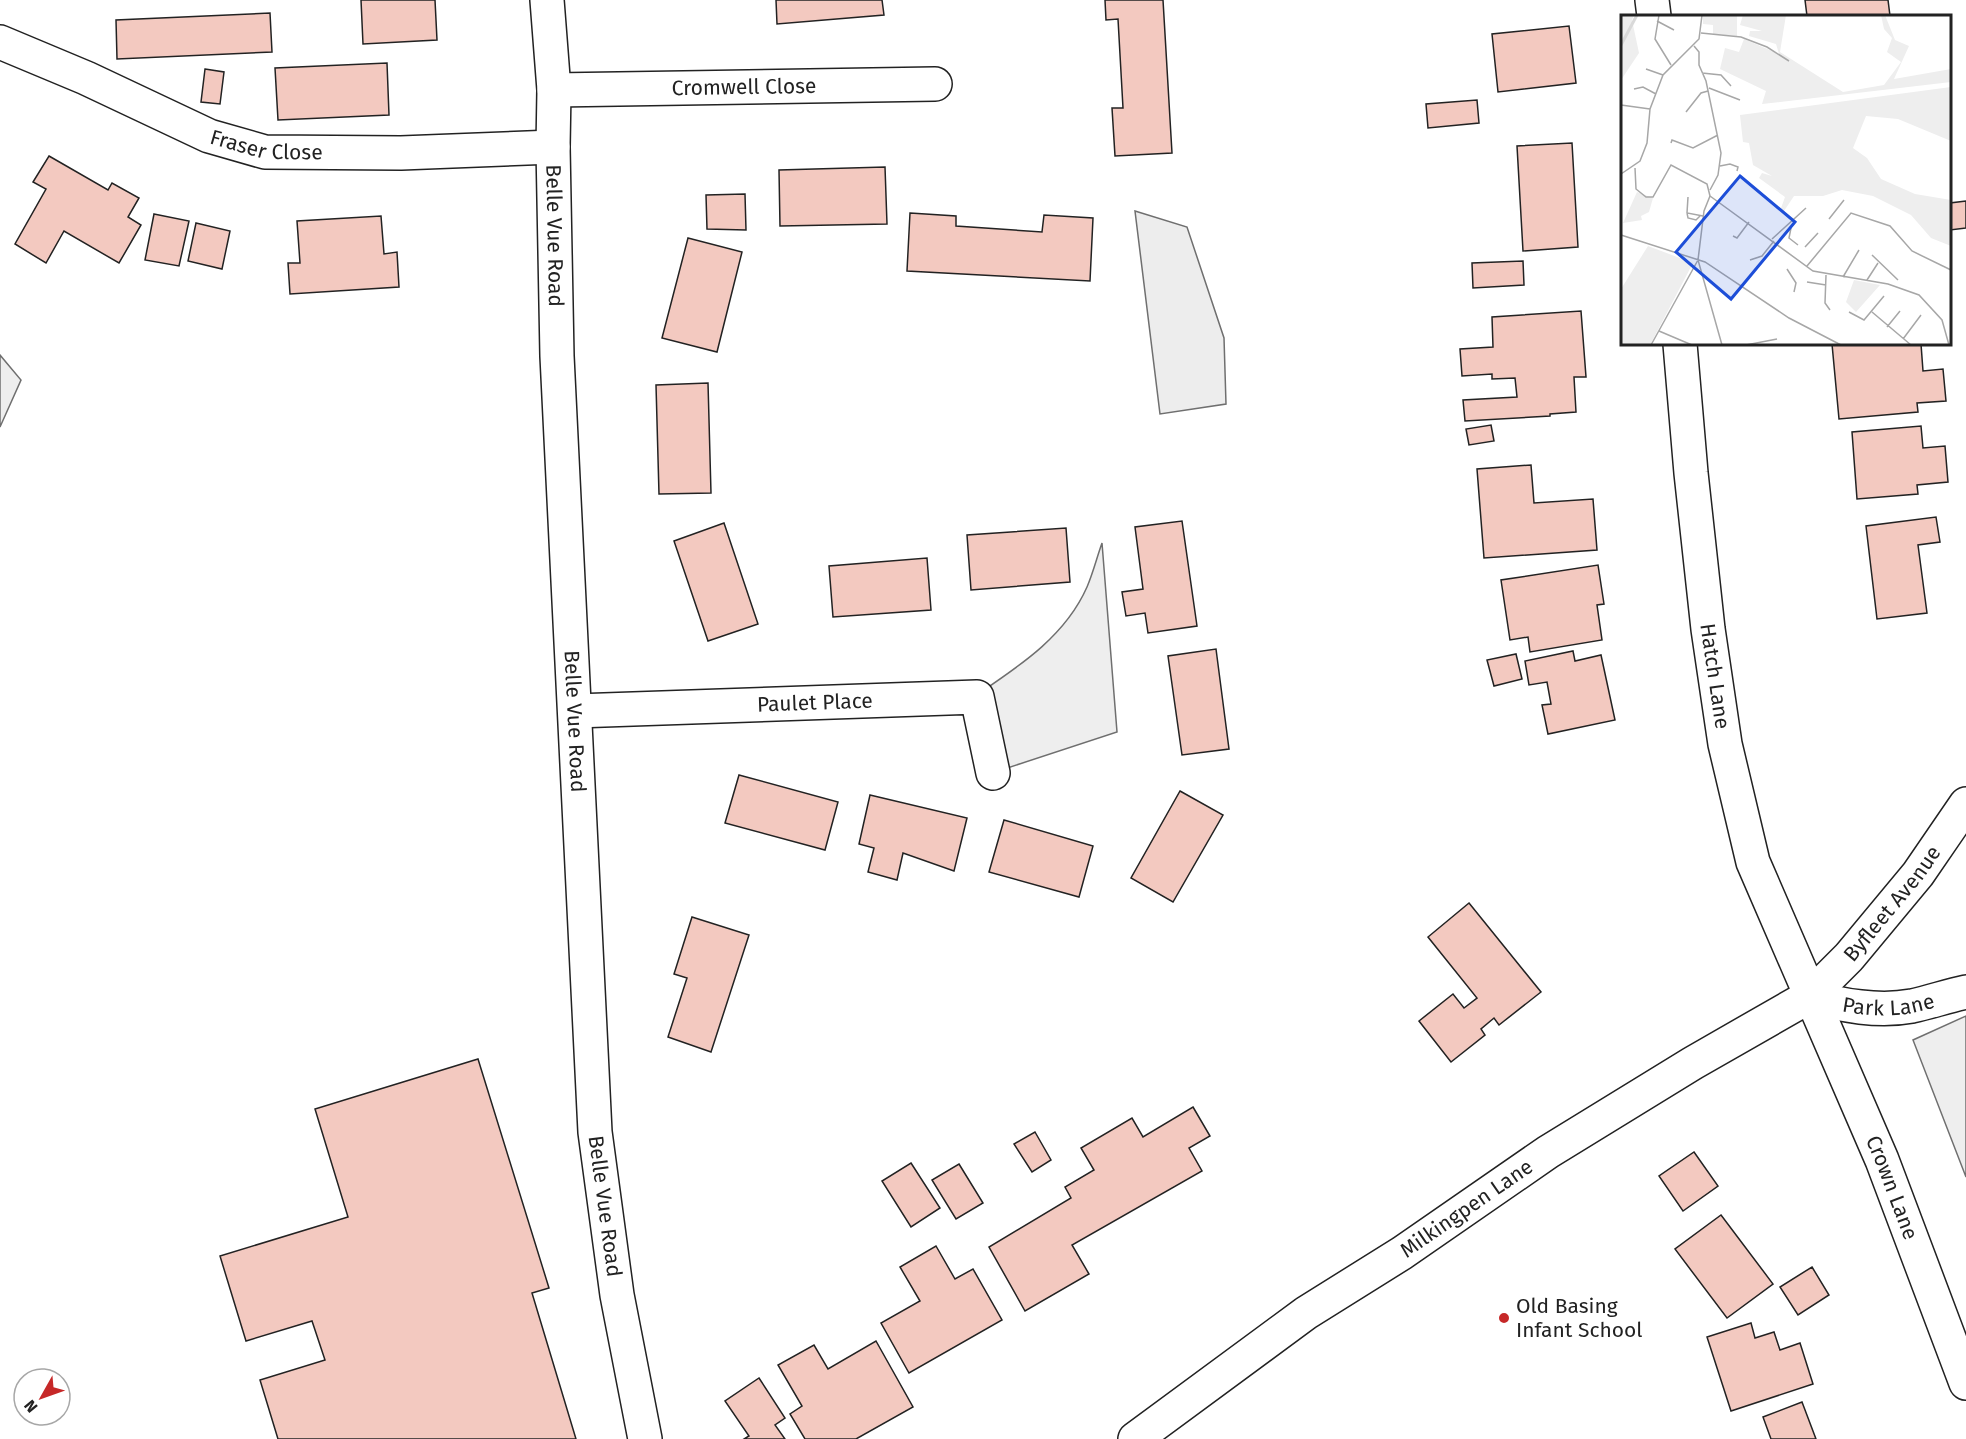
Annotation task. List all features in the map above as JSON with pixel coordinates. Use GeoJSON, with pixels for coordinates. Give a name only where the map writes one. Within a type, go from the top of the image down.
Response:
{"type":"FeatureCollection","features":[{"type":"Feature","properties":{"kind":"street","name":"Belle Vue Road"},"geometry":{"type":"LineString","coordinates":[[547,0],[554,90],[557,356],[595,1132],[617,1294],[645,1439]]}},
{"type":"Feature","properties":{"kind":"street"},"geometry":{"type":"LineString","coordinates":[[1652,0],[1654,15]]}},
{"type":"Feature","properties":{"kind":"street","name":"Fraser Close"},"geometry":{"type":"LineString","coordinates":[[0,42],[86,78],[209,136],[265,152],[401,153],[553,147]]}},
{"type":"Feature","properties":{"kind":"street","name":"Cromwell Close"},"geometry":{"type":"LineString","coordinates":[[554,90],[935,84]]}},
{"type":"Feature","properties":{"kind":"street","name":"Hatch Lane"},"geometry":{"type":"LineString","coordinates":[[1680,345],[1690,473],[1708,629],[1725,744],[1753,861],[1810,996]]}},
{"type":"Feature","properties":{"kind":"street","name":"Paulet Place"},"geometry":{"type":"LineString","coordinates":[[575,711],[977,697],[993,773]]}},
{"type":"Feature","properties":{"kind":"street","name":"Byfleet Avenue"},"geometry":{"type":"LineString","coordinates":[[1810,996],[1849,957],[1918,874],[1966,804]]}},
{"type":"Feature","properties":{"kind":"street","name":"Park Lane"},"geometry":{"type":"LineString","coordinates":[[1810,996],[1836,1005],[1910,1006],[1966,992]]}},
{"type":"Feature","properties":{"kind":"street","name":"Crown Lane"},"geometry":{"type":"LineString","coordinates":[[1810,996],[1882,1160],[1966,1383]]}},
{"type":"Feature","properties":{"kind":"street","name":"Milkingpen Lane"},"geometry":{"type":"LineString","coordinates":[[1134,1439],[1306,1313],[1402,1253],[1548,1152],[1702,1058],[1810,996]]}},
{"type":"Feature","properties":{"kind":"shaded area"},"geometry":{"type":"Polygon","coordinates":[[[1135,211],[1187,227],[1224,338],[1226,404],[1160,414],[1135,211]]]}},
{"type":"Feature","properties":{"kind":"shaded area"},"geometry":{"type":"Polygon","coordinates":[[[0,355],[21,380],[0,427],[0,355]]]}},
{"type":"Feature","properties":{"kind":"shaded area"},"geometry":{"type":"Polygon","coordinates":[[[1102,543],[1117,732],[992,773],[975,696],[1024,662],[1066,621],[1078,605],[1087,587],[1102,543]]]}},
{"type":"Feature","properties":{"kind":"shaded area"},"geometry":{"type":"Polygon","coordinates":[[[1966,1016],[1966,1177],[1913,1040],[1966,1016]]]}},
{"type":"Feature","properties":{"kind":"building"},"geometry":{"type":"Polygon","coordinates":[[[361,0],[435,0],[437,40],[363,44],[361,0]]]}},
{"type":"Feature","properties":{"kind":"building"},"geometry":{"type":"Polygon","coordinates":[[[776,0],[882,0],[884,15],[777,24],[776,0]]]}},
{"type":"Feature","properties":{"kind":"building"},"geometry":{"type":"Polygon","coordinates":[[[1105,0],[1163,0],[1172,153],[1115,156],[1112,108],[1123,108],[1118,19],[1106,20],[1105,0]]]}},
{"type":"Feature","properties":{"kind":"building"},"geometry":{"type":"Polygon","coordinates":[[[1805,0],[1888,0],[1890,15],[1807,15],[1805,0]]]}},
{"type":"Feature","properties":{"kind":"building"},"geometry":{"type":"Polygon","coordinates":[[[270,13],[272,52],[117,59],[116,20],[270,13]]]}},
{"type":"Feature","properties":{"kind":"building"},"geometry":{"type":"Polygon","coordinates":[[[1569,26],[1576,83],[1498,92],[1492,34],[1569,26]]]}},
{"type":"Feature","properties":{"kind":"building"},"geometry":{"type":"Polygon","coordinates":[[[387,63],[389,115],[278,120],[275,68],[387,63]]]}},
{"type":"Feature","properties":{"kind":"building"},"geometry":{"type":"Polygon","coordinates":[[[205,69],[224,72],[220,104],[201,102],[205,69]]]}},
{"type":"Feature","properties":{"kind":"building"},"geometry":{"type":"Polygon","coordinates":[[[1477,100],[1479,123],[1428,128],[1426,104],[1477,100]]]}},
{"type":"Feature","properties":{"kind":"building"},"geometry":{"type":"Polygon","coordinates":[[[1572,143],[1578,247],[1523,251],[1517,146],[1572,143]]]}},
{"type":"Feature","properties":{"kind":"building"},"geometry":{"type":"Polygon","coordinates":[[[49,156],[108,190],[112,183],[139,198],[128,217],[141,225],[119,263],[64,231],[46,263],[15,244],[46,189],[33,182],[49,156]]]}},
{"type":"Feature","properties":{"kind":"building"},"geometry":{"type":"Polygon","coordinates":[[[885,167],[887,224],[780,226],[779,170],[885,167]]]}},
{"type":"Feature","properties":{"kind":"building"},"geometry":{"type":"Polygon","coordinates":[[[745,194],[746,230],[707,229],[706,195],[745,194]]]}},
{"type":"Feature","properties":{"kind":"building"},"geometry":{"type":"Polygon","coordinates":[[[1966,201],[1966,228],[1951,230],[1951,203],[1966,201]]]}},
{"type":"Feature","properties":{"kind":"building"},"geometry":{"type":"Polygon","coordinates":[[[910,213],[956,216],[956,226],[1042,232],[1044,215],[1093,218],[1090,281],[907,271],[910,213]]]}},
{"type":"Feature","properties":{"kind":"building"},"geometry":{"type":"Polygon","coordinates":[[[154,214],[189,221],[179,266],[145,260],[154,214]]]}},
{"type":"Feature","properties":{"kind":"building"},"geometry":{"type":"Polygon","coordinates":[[[381,216],[384,254],[397,252],[399,287],[290,294],[288,263],[300,263],[297,221],[381,216]]]}},
{"type":"Feature","properties":{"kind":"building"},"geometry":{"type":"Polygon","coordinates":[[[196,223],[230,231],[222,269],[188,261],[196,223]]]}},
{"type":"Feature","properties":{"kind":"building"},"geometry":{"type":"Polygon","coordinates":[[[688,238],[742,252],[717,352],[662,338],[688,238]]]}},
{"type":"Feature","properties":{"kind":"building"},"geometry":{"type":"Polygon","coordinates":[[[1523,261],[1524,285],[1473,288],[1472,263],[1523,261]]]}},
{"type":"Feature","properties":{"kind":"building"},"geometry":{"type":"Polygon","coordinates":[[[1581,311],[1586,377],[1574,377],[1576,412],[1550,414],[1550,416],[1465,421],[1463,400],[1517,397],[1515,378],[1492,379],[1492,374],[1462,376],[1460,349],[1493,347],[1492,317],[1581,311]]]}},
{"type":"Feature","properties":{"kind":"building"},"geometry":{"type":"Polygon","coordinates":[[[1832,345],[1921,345],[1923,371],[1943,369],[1946,401],[1917,403],[1918,412],[1839,419],[1832,345]]]}},
{"type":"Feature","properties":{"kind":"building"},"geometry":{"type":"Polygon","coordinates":[[[708,383],[711,493],[659,494],[656,385],[708,383]]]}},
{"type":"Feature","properties":{"kind":"building"},"geometry":{"type":"Polygon","coordinates":[[[1491,425],[1494,441],[1469,445],[1466,429],[1491,425]]]}},
{"type":"Feature","properties":{"kind":"building"},"geometry":{"type":"Polygon","coordinates":[[[1921,426],[1923,448],[1945,446],[1948,482],[1917,485],[1918,494],[1857,499],[1852,432],[1921,426]]]}},
{"type":"Feature","properties":{"kind":"building"},"geometry":{"type":"Polygon","coordinates":[[[1531,465],[1534,503],[1593,499],[1597,550],[1484,558],[1477,469],[1531,465]]]}},
{"type":"Feature","properties":{"kind":"building"},"geometry":{"type":"Polygon","coordinates":[[[1936,517],[1940,542],[1918,545],[1927,613],[1877,619],[1866,526],[1936,517]]]}},
{"type":"Feature","properties":{"kind":"building"},"geometry":{"type":"Polygon","coordinates":[[[1182,521],[1197,626],[1148,633],[1145,613],[1126,616],[1122,592],[1143,589],[1135,527],[1182,521]]]}},
{"type":"Feature","properties":{"kind":"building"},"geometry":{"type":"Polygon","coordinates":[[[724,523],[758,624],[708,641],[674,541],[724,523]]]}},
{"type":"Feature","properties":{"kind":"building"},"geometry":{"type":"Polygon","coordinates":[[[1066,528],[1070,582],[971,590],[967,535],[1066,528]]]}},
{"type":"Feature","properties":{"kind":"building"},"geometry":{"type":"Polygon","coordinates":[[[927,558],[931,610],[833,617],[829,566],[927,558]]]}},
{"type":"Feature","properties":{"kind":"building"},"geometry":{"type":"Polygon","coordinates":[[[1598,565],[1604,604],[1597,605],[1602,640],[1530,652],[1528,637],[1510,640],[1501,580],[1598,565]]]}},
{"type":"Feature","properties":{"kind":"building"},"geometry":{"type":"Polygon","coordinates":[[[1216,649],[1229,749],[1182,755],[1168,656],[1216,649]]]}},
{"type":"Feature","properties":{"kind":"building"},"geometry":{"type":"Polygon","coordinates":[[[1573,651],[1575,661],[1601,655],[1615,720],[1548,734],[1542,705],[1551,704],[1547,682],[1529,685],[1525,661],[1573,651]]]}},
{"type":"Feature","properties":{"kind":"building"},"geometry":{"type":"Polygon","coordinates":[[[1516,654],[1522,679],[1494,686],[1487,660],[1516,654]]]}},
{"type":"Feature","properties":{"kind":"building"},"geometry":{"type":"Polygon","coordinates":[[[739,775],[838,802],[825,850],[725,823],[739,775]]]}},
{"type":"Feature","properties":{"kind":"building"},"geometry":{"type":"Polygon","coordinates":[[[1180,791],[1223,815],[1173,902],[1131,878],[1180,791]]]}},
{"type":"Feature","properties":{"kind":"building"},"geometry":{"type":"Polygon","coordinates":[[[870,795],[967,818],[954,871],[903,853],[897,880],[868,872],[874,848],[859,844],[870,795]]]}},
{"type":"Feature","properties":{"kind":"building"},"geometry":{"type":"Polygon","coordinates":[[[1004,820],[1093,846],[1079,897],[989,872],[1004,820]]]}},
{"type":"Feature","properties":{"kind":"building"},"geometry":{"type":"Polygon","coordinates":[[[1469,903],[1541,992],[1499,1025],[1494,1018],[1481,1029],[1485,1035],[1451,1062],[1419,1021],[1453,994],[1464,1008],[1477,998],[1428,937],[1469,903]]]}},
{"type":"Feature","properties":{"kind":"building"},"geometry":{"type":"Polygon","coordinates":[[[692,917],[749,935],[711,1052],[668,1037],[687,978],[674,974],[692,917]]]}},
{"type":"Feature","properties":{"kind":"building"},"geometry":{"type":"Polygon","coordinates":[[[478,1059],[549,1288],[532,1293],[576,1439],[278,1439],[260,1380],[325,1360],[312,1321],[246,1341],[220,1256],[348,1217],[315,1109],[478,1059]]]}},
{"type":"Feature","properties":{"kind":"building"},"geometry":{"type":"Polygon","coordinates":[[[1193,1107],[1210,1136],[1189,1148],[1202,1171],[1072,1245],[1089,1274],[1025,1311],[989,1247],[1071,1198],[1065,1187],[1094,1170],[1081,1148],[1132,1118],[1143,1137],[1193,1107]]]}},
{"type":"Feature","properties":{"kind":"building"},"geometry":{"type":"Polygon","coordinates":[[[1035,1132],[1051,1160],[1032,1172],[1014,1144],[1035,1132]]]}},
{"type":"Feature","properties":{"kind":"building"},"geometry":{"type":"Polygon","coordinates":[[[1694,1152],[1718,1186],[1683,1211],[1659,1176],[1694,1152]]]}},
{"type":"Feature","properties":{"kind":"building"},"geometry":{"type":"Polygon","coordinates":[[[911,1163],[940,1208],[911,1227],[882,1181],[911,1163]]]}},
{"type":"Feature","properties":{"kind":"building"},"geometry":{"type":"Polygon","coordinates":[[[959,1164],[983,1203],[956,1219],[932,1180],[959,1164]]]}},
{"type":"Feature","properties":{"kind":"building"},"geometry":{"type":"Polygon","coordinates":[[[1721,1215],[1773,1284],[1727,1318],[1675,1249],[1721,1215]]]}},
{"type":"Feature","properties":{"kind":"building"},"geometry":{"type":"Polygon","coordinates":[[[936,1246],[955,1279],[973,1269],[1002,1320],[909,1373],[881,1323],[920,1301],[900,1267],[936,1246]]]}},
{"type":"Feature","properties":{"kind":"building"},"geometry":{"type":"Polygon","coordinates":[[[1812,1267],[1829,1295],[1798,1315],[1780,1287],[1812,1267]]]}},
{"type":"Feature","properties":{"kind":"building"},"geometry":{"type":"Polygon","coordinates":[[[1751,1323],[1755,1338],[1774,1332],[1780,1350],[1800,1343],[1813,1384],[1731,1411],[1707,1337],[1751,1323]]]}},
{"type":"Feature","properties":{"kind":"building"},"geometry":{"type":"Polygon","coordinates":[[[876,1341],[913,1407],[856,1439],[805,1439],[790,1414],[802,1406],[778,1365],[814,1345],[828,1369],[876,1341]]]}},
{"type":"Feature","properties":{"kind":"building"},"geometry":{"type":"Polygon","coordinates":[[[759,1378],[785,1418],[775,1425],[785,1439],[744,1439],[749,1436],[725,1401],[759,1378]]]}},
{"type":"Feature","properties":{"kind":"building"},"geometry":{"type":"Polygon","coordinates":[[[1802,1402],[1816,1439],[1771,1439],[1763,1417],[1802,1402]]]}},
{"type":"Feature","properties":{"kind":"place","name":"Old Basing Infant School"},"geometry":{"type":"Point","coordinates":[1504,1318]}}]}
